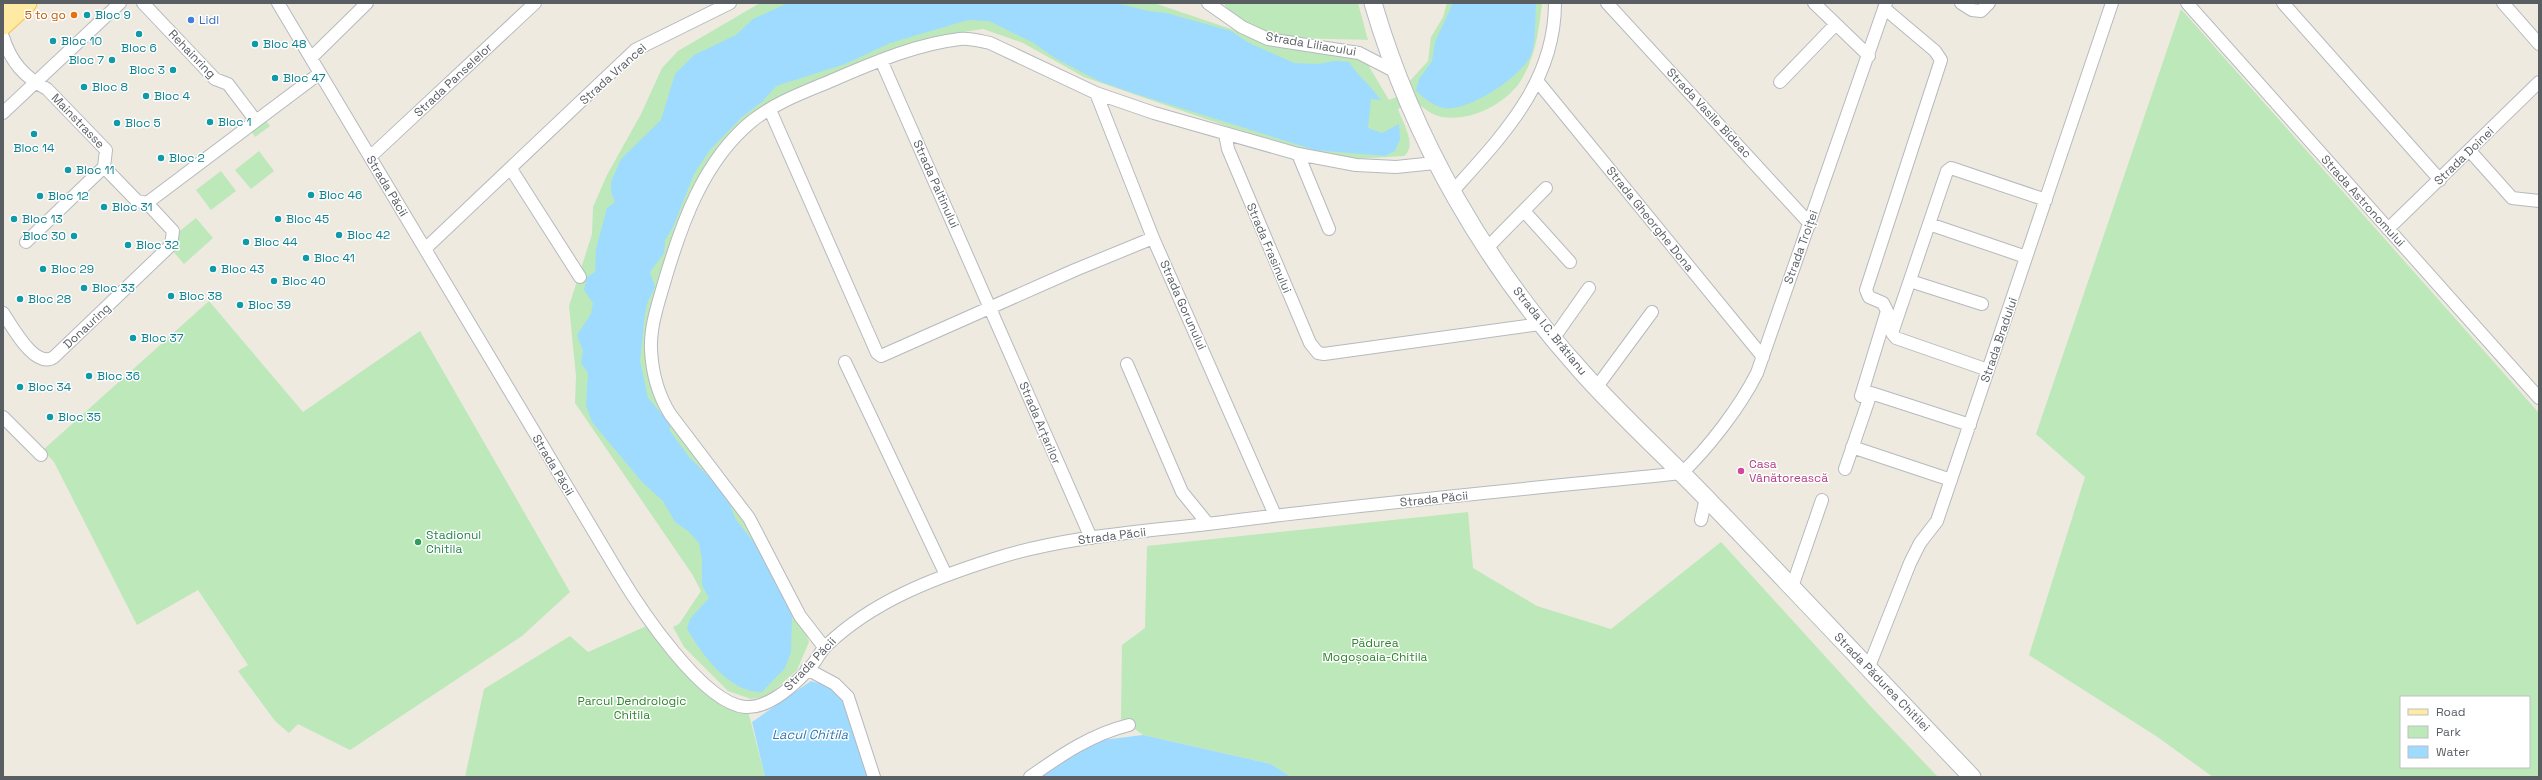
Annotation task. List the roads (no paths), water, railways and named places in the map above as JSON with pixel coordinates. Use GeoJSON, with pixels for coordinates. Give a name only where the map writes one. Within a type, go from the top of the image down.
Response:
{"type":"FeatureCollection","features":[{"type":"Feature","properties":{"kind":"main road"},"geometry":{"type":"LineString","coordinates":[[3,25],[27,3]]}},
{"type":"Feature","properties":{"kind":"main road","name":"Strada I.C. Brătianu"},"geometry":{"type":"LineString","coordinates":[[1373,3],[1394,71],[1435,163],[1487,248],[1540,324],[1596,388],[1682,473],[1792,587]]}},
{"type":"Feature","properties":{"kind":"main road","name":"Strada Pădurea Chitilei"},"geometry":{"type":"LineString","coordinates":[[1792,587],[1868,669],[1972,777]]}},
{"type":"Feature","properties":{"kind":"street"},"geometry":{"type":"LineString","coordinates":[[3,113],[120,3]]}},
{"type":"Feature","properties":{"kind":"street","name":"Rehainring"},"geometry":{"type":"LineString","coordinates":[[143,3],[215,79],[228,84],[256,121]]}},
{"type":"Feature","properties":{"kind":"street","name":"Strada Păcii"},"geometry":{"type":"LineString","coordinates":[[278,3],[618,572],[651,624],[712,692],[729,704],[747,707],[764,704],[779,695],[807,669],[824,647],[871,610],[889,600],[946,575],[1037,546],[1275,515],[1682,473]]}},
{"type":"Feature","properties":{"kind":"street"},"geometry":{"type":"LineString","coordinates":[[311,58],[367,3]]}},
{"type":"Feature","properties":{"kind":"street","name":"Strada Panselelor"},"geometry":{"type":"LineString","coordinates":[[370,157],[535,3]]}},
{"type":"Feature","properties":{"kind":"street","name":"Strada Vrancei"},"geometry":{"type":"LineString","coordinates":[[425,249],[635,50],[730,3]]}},
{"type":"Feature","properties":{"kind":"street","name":"Strada Liliacului"},"geometry":{"type":"LineString","coordinates":[[1208,3],[1242,27],[1268,39],[1359,53],[1394,71]]}},
{"type":"Feature","properties":{"kind":"street"},"geometry":{"type":"LineString","coordinates":[[1452,192],[1504,133],[1538,82],[1550,45],[1554,25],[1555,3]]}},
{"type":"Feature","properties":{"kind":"street","name":"Strada Vasile Bideac"},"geometry":{"type":"LineString","coordinates":[[1608,3],[1810,224]]}},
{"type":"Feature","properties":{"kind":"street"},"geometry":{"type":"LineString","coordinates":[[1814,3],[1869,56]]}},
{"type":"Feature","properties":{"kind":"street"},"geometry":{"type":"LineString","coordinates":[[1962,3],[1976,11],[1981,11],[1989,3]]}},
{"type":"Feature","properties":{"kind":"street","name":"Strada Bradului"},"geometry":{"type":"LineString","coordinates":[[1868,669],[1910,563],[1920,543],[1937,521],[2112,3]]}},
{"type":"Feature","properties":{"kind":"street","name":"Strada Astronomului"},"geometry":{"type":"LineString","coordinates":[[2187,3],[2539,398]]}},
{"type":"Feature","properties":{"kind":"street"},"geometry":{"type":"LineString","coordinates":[[2283,3],[2440,180]]}},
{"type":"Feature","properties":{"kind":"street"},"geometry":{"type":"LineString","coordinates":[[2503,3],[2539,44]]}},
{"type":"Feature","properties":{"kind":"street"},"geometry":{"type":"LineString","coordinates":[[1861,396],[1887,311],[1883,303],[1868,297],[1866,290],[1942,60],[1935,51],[1885,6]]}},
{"type":"Feature","properties":{"kind":"street","name":"Strada Troiței"},"geometry":{"type":"LineString","coordinates":[[1682,473],[1695,460],[1743,397],[1763,356],[1869,56],[1885,6]]}},
{"type":"Feature","properties":{"kind":"street"},"geometry":{"type":"LineString","coordinates":[[1780,82],[1836,24]]}},
{"type":"Feature","properties":{"kind":"street"},"geometry":{"type":"LineString","coordinates":[[3,37],[7,57],[35,83]]}},
{"type":"Feature","properties":{"kind":"street"},"geometry":{"type":"LineString","coordinates":[[824,647],[800,616],[748,518],[670,414],[659,397],[652,372],[651,347],[654,321],[677,241],[696,194],[716,161],[752,121],[794,96],[881,60],[960,39],[973,39],[990,43],[1096,93],[1154,113],[1298,154],[1356,165],[1396,167],[1435,163]]}},
{"type":"Feature","properties":{"kind":"street","name":"Strada Paltinului"},"geometry":{"type":"LineString","coordinates":[[881,60],[991,308]]}},
{"type":"Feature","properties":{"kind":"street"},"geometry":{"type":"LineString","coordinates":[[147,203],[320,73]]}},
{"type":"Feature","properties":{"kind":"street","name":"Strada Gheorghe Dona"},"geometry":{"type":"LineString","coordinates":[[1538,82],[1763,356]]}},
{"type":"Feature","properties":{"kind":"street","name":"Strada Doinei"},"geometry":{"type":"LineString","coordinates":[[2388,229],[2470,151],[2539,82]]}},
{"type":"Feature","properties":{"kind":"street","name":"Mainstrasse"},"geometry":{"type":"LineString","coordinates":[[26,242],[104,167],[106,150],[47,89],[35,83]]}},
{"type":"Feature","properties":{"kind":"street","name":"Strada Gorunului"},"geometry":{"type":"LineString","coordinates":[[1096,93],[1153,238],[1275,515]]}},
{"type":"Feature","properties":{"kind":"street"},"geometry":{"type":"LineString","coordinates":[[770,110],[877,353],[886,356],[991,308],[1153,238]]}},
{"type":"Feature","properties":{"kind":"street","name":"Strada Frasinului"},"geometry":{"type":"LineString","coordinates":[[1225,134],[1228,149],[1310,343],[1318,353],[1324,354],[1540,324]]}},
{"type":"Feature","properties":{"kind":"street"},"geometry":{"type":"LineString","coordinates":[[2470,151],[2512,198],[2539,201]]}},
{"type":"Feature","properties":{"kind":"street"},"geometry":{"type":"LineString","coordinates":[[1298,154],[1329,229]]}},
{"type":"Feature","properties":{"kind":"street","name":"Mainstrasse"},"geometry":{"type":"LineString","coordinates":[[104,167],[137,201],[147,203]]}},
{"type":"Feature","properties":{"kind":"street"},"geometry":{"type":"LineString","coordinates":[[1988,370],[1893,336],[1892,333],[1948,168],[2046,200]]}},
{"type":"Feature","properties":{"kind":"street"},"geometry":{"type":"LineString","coordinates":[[511,169],[580,277]]}},
{"type":"Feature","properties":{"kind":"street"},"geometry":{"type":"LineString","coordinates":[[1487,248],[1546,188]]}},
{"type":"Feature","properties":{"kind":"street","name":"Donauring"},"geometry":{"type":"LineString","coordinates":[[3,313],[17,335],[40,359],[47,361],[54,357],[171,245],[173,231],[147,203]]}},
{"type":"Feature","properties":{"kind":"street"},"geometry":{"type":"LineString","coordinates":[[1524,211],[1570,262]]}},
{"type":"Feature","properties":{"kind":"street"},"geometry":{"type":"LineString","coordinates":[[1929,224],[2026,257]]}},
{"type":"Feature","properties":{"kind":"street"},"geometry":{"type":"LineString","coordinates":[[1910,281],[1982,304]]}},
{"type":"Feature","properties":{"kind":"street"},"geometry":{"type":"LineString","coordinates":[[1553,339],[1589,288]]}},
{"type":"Feature","properties":{"kind":"street","name":"Strada Arțarilor"},"geometry":{"type":"LineString","coordinates":[[991,308],[1091,538]]}},
{"type":"Feature","properties":{"kind":"street"},"geometry":{"type":"LineString","coordinates":[[1596,388],[1652,312]]}},
{"type":"Feature","properties":{"kind":"street"},"geometry":{"type":"LineString","coordinates":[[845,362],[946,575]]}},
{"type":"Feature","properties":{"kind":"street"},"geometry":{"type":"LineString","coordinates":[[1127,364],[1182,492],[1208,524]]}},
{"type":"Feature","properties":{"kind":"street"},"geometry":{"type":"LineString","coordinates":[[1845,469],[1871,393],[1970,425]]}},
{"type":"Feature","properties":{"kind":"street"},"geometry":{"type":"LineString","coordinates":[[3,417],[41,455]]}},
{"type":"Feature","properties":{"kind":"street"},"geometry":{"type":"LineString","coordinates":[[1852,447],[1951,480]]}},
{"type":"Feature","properties":{"kind":"street"},"geometry":{"type":"LineString","coordinates":[[1701,520],[1706,498]]}},
{"type":"Feature","properties":{"kind":"street"},"geometry":{"type":"LineString","coordinates":[[1792,587],[1822,500]]}},
{"type":"Feature","properties":{"kind":"street"},"geometry":{"type":"LineString","coordinates":[[807,669],[835,684],[848,698],[874,777]]}},
{"type":"Feature","properties":{"kind":"street"},"geometry":{"type":"LineString","coordinates":[[1030,777],[1065,752],[1111,729],[1129,725]]}},
{"type":"Feature","properties":{"kind":"water"},"geometry":{"type":"Polygon","coordinates":[[[788,3],[1116,3],[1148,11],[1166,13],[1231,31],[1249,43],[1294,63],[1318,64],[1336,61],[1349,62],[1381,100],[1371,99],[1368,128],[1382,133],[1399,124],[1400,139],[1395,151],[1385,156],[1315,150],[1099,81],[1055,58],[1032,42],[989,21],[968,20],[890,43],[845,64],[776,86],[763,101],[742,117],[709,151],[694,174],[673,227],[665,240],[664,253],[650,272],[655,287],[648,301],[645,313],[640,361],[648,398],[670,424],[670,431],[689,457],[718,486],[730,505],[736,520],[761,551],[792,616],[791,652],[785,668],[762,692],[750,691],[738,686],[728,679],[700,650],[687,629],[690,619],[709,598],[702,585],[702,559],[699,543],[688,531],[675,522],[663,501],[642,482],[592,422],[586,405],[588,373],[581,363],[583,351],[577,335],[591,314],[593,303],[584,290],[587,277],[595,272],[596,249],[607,208],[615,202],[611,192],[611,182],[621,159],[661,120],[675,74],[694,55],[736,35],[753,19],[788,3]]]}},
{"type":"Feature","properties":{"kind":"water"},"geometry":{"type":"Polygon","coordinates":[[[1453,3],[1536,3],[1535,37],[1531,55],[1517,73],[1493,91],[1479,99],[1454,108],[1444,108],[1428,101],[1416,90],[1419,79],[1432,61],[1435,42],[1453,3]]]}},
{"type":"Feature","properties":{"kind":"water","name":"Lacul Chitila"},"geometry":{"type":"Polygon","coordinates":[[[811,681],[838,689],[856,732],[869,777],[765,777],[752,722],[811,681]]]}},
{"type":"Feature","properties":{"kind":"water"},"geometry":{"type":"Polygon","coordinates":[[[1143,735],[1271,764],[1291,777],[1040,777],[1074,754],[1102,740],[1143,735]]]}},
{"type":"Feature","properties":{"kind":"place","name":"5 to go"},"geometry":{"type":"Point","coordinates":[74,15]}},
{"type":"Feature","properties":{"kind":"place","name":"Bloc 9"},"geometry":{"type":"Point","coordinates":[87,15]}},
{"type":"Feature","properties":{"kind":"place","name":"Lidl"},"geometry":{"type":"Point","coordinates":[191,20]}},
{"type":"Feature","properties":{"kind":"place","name":"Bloc 6"},"geometry":{"type":"Point","coordinates":[139,34]}},
{"type":"Feature","properties":{"kind":"place","name":"Bloc 10"},"geometry":{"type":"Point","coordinates":[53,41]}},
{"type":"Feature","properties":{"kind":"place","name":"Bloc 48"},"geometry":{"type":"Point","coordinates":[255,44]}},
{"type":"Feature","properties":{"kind":"place","name":"Bloc 7"},"geometry":{"type":"Point","coordinates":[112,60]}},
{"type":"Feature","properties":{"kind":"place","name":"Bloc 3"},"geometry":{"type":"Point","coordinates":[173,70]}},
{"type":"Feature","properties":{"kind":"place","name":"Bloc 47"},"geometry":{"type":"Point","coordinates":[275,78]}},
{"type":"Feature","properties":{"kind":"place","name":"Bloc 8"},"geometry":{"type":"Point","coordinates":[84,87]}},
{"type":"Feature","properties":{"kind":"place","name":"Bloc 4"},"geometry":{"type":"Point","coordinates":[146,96]}},
{"type":"Feature","properties":{"kind":"place","name":"Bloc 1"},"geometry":{"type":"Point","coordinates":[210,122]}},
{"type":"Feature","properties":{"kind":"place","name":"Bloc 5"},"geometry":{"type":"Point","coordinates":[117,123]}},
{"type":"Feature","properties":{"kind":"place","name":"Bloc 14"},"geometry":{"type":"Point","coordinates":[34,134]}},
{"type":"Feature","properties":{"kind":"place","name":"Bloc 2"},"geometry":{"type":"Point","coordinates":[161,158]}},
{"type":"Feature","properties":{"kind":"place","name":"Bloc 11"},"geometry":{"type":"Point","coordinates":[68,170]}},
{"type":"Feature","properties":{"kind":"place","name":"Bloc 46"},"geometry":{"type":"Point","coordinates":[311,195]}},
{"type":"Feature","properties":{"kind":"place","name":"Bloc 12"},"geometry":{"type":"Point","coordinates":[40,196]}},
{"type":"Feature","properties":{"kind":"place","name":"Bloc 31"},"geometry":{"type":"Point","coordinates":[104,207]}},
{"type":"Feature","properties":{"kind":"place","name":"Bloc 13"},"geometry":{"type":"Point","coordinates":[14,219]}},
{"type":"Feature","properties":{"kind":"place","name":"Bloc 45"},"geometry":{"type":"Point","coordinates":[278,219]}},
{"type":"Feature","properties":{"kind":"place","name":"Bloc 42"},"geometry":{"type":"Point","coordinates":[339,235]}},
{"type":"Feature","properties":{"kind":"place","name":"Bloc 30"},"geometry":{"type":"Point","coordinates":[74,236]}},
{"type":"Feature","properties":{"kind":"place","name":"Bloc 44"},"geometry":{"type":"Point","coordinates":[246,242]}},
{"type":"Feature","properties":{"kind":"place","name":"Bloc 32"},"geometry":{"type":"Point","coordinates":[128,245]}},
{"type":"Feature","properties":{"kind":"place","name":"Bloc 41"},"geometry":{"type":"Point","coordinates":[306,258]}},
{"type":"Feature","properties":{"kind":"place","name":"Bloc 29"},"geometry":{"type":"Point","coordinates":[43,269]}},
{"type":"Feature","properties":{"kind":"place","name":"Bloc 43"},"geometry":{"type":"Point","coordinates":[213,269]}},
{"type":"Feature","properties":{"kind":"place","name":"Bloc 40"},"geometry":{"type":"Point","coordinates":[274,281]}},
{"type":"Feature","properties":{"kind":"place","name":"Bloc 33"},"geometry":{"type":"Point","coordinates":[84,288]}},
{"type":"Feature","properties":{"kind":"place","name":"Bloc 38"},"geometry":{"type":"Point","coordinates":[171,296]}},
{"type":"Feature","properties":{"kind":"place","name":"Bloc 28"},"geometry":{"type":"Point","coordinates":[20,299]}},
{"type":"Feature","properties":{"kind":"place","name":"Bloc 39"},"geometry":{"type":"Point","coordinates":[240,305]}},
{"type":"Feature","properties":{"kind":"place","name":"Bloc 37"},"geometry":{"type":"Point","coordinates":[133,338]}},
{"type":"Feature","properties":{"kind":"place","name":"Bloc 36"},"geometry":{"type":"Point","coordinates":[89,376]}},
{"type":"Feature","properties":{"kind":"place","name":"Bloc 34"},"geometry":{"type":"Point","coordinates":[20,387]}},
{"type":"Feature","properties":{"kind":"place","name":"Bloc 35"},"geometry":{"type":"Point","coordinates":[50,417]}},
{"type":"Feature","properties":{"kind":"place","name":"Casa Vânătorească"},"geometry":{"type":"Point","coordinates":[1741,471]}},
{"type":"Feature","properties":{"kind":"place","name":"Stadionul Chitila"},"geometry":{"type":"Point","coordinates":[418,542]}},
{"type":"Feature","properties":{"kind":"park label","name":"Pădurea Mogoșoaia-Chitila"},"geometry":{"type":"Point","coordinates":[1375,650]}},
{"type":"Feature","properties":{"kind":"park label","name":"Parcul Dendrologic Chitila"},"geometry":{"type":"Point","coordinates":[632,708]}}]}
